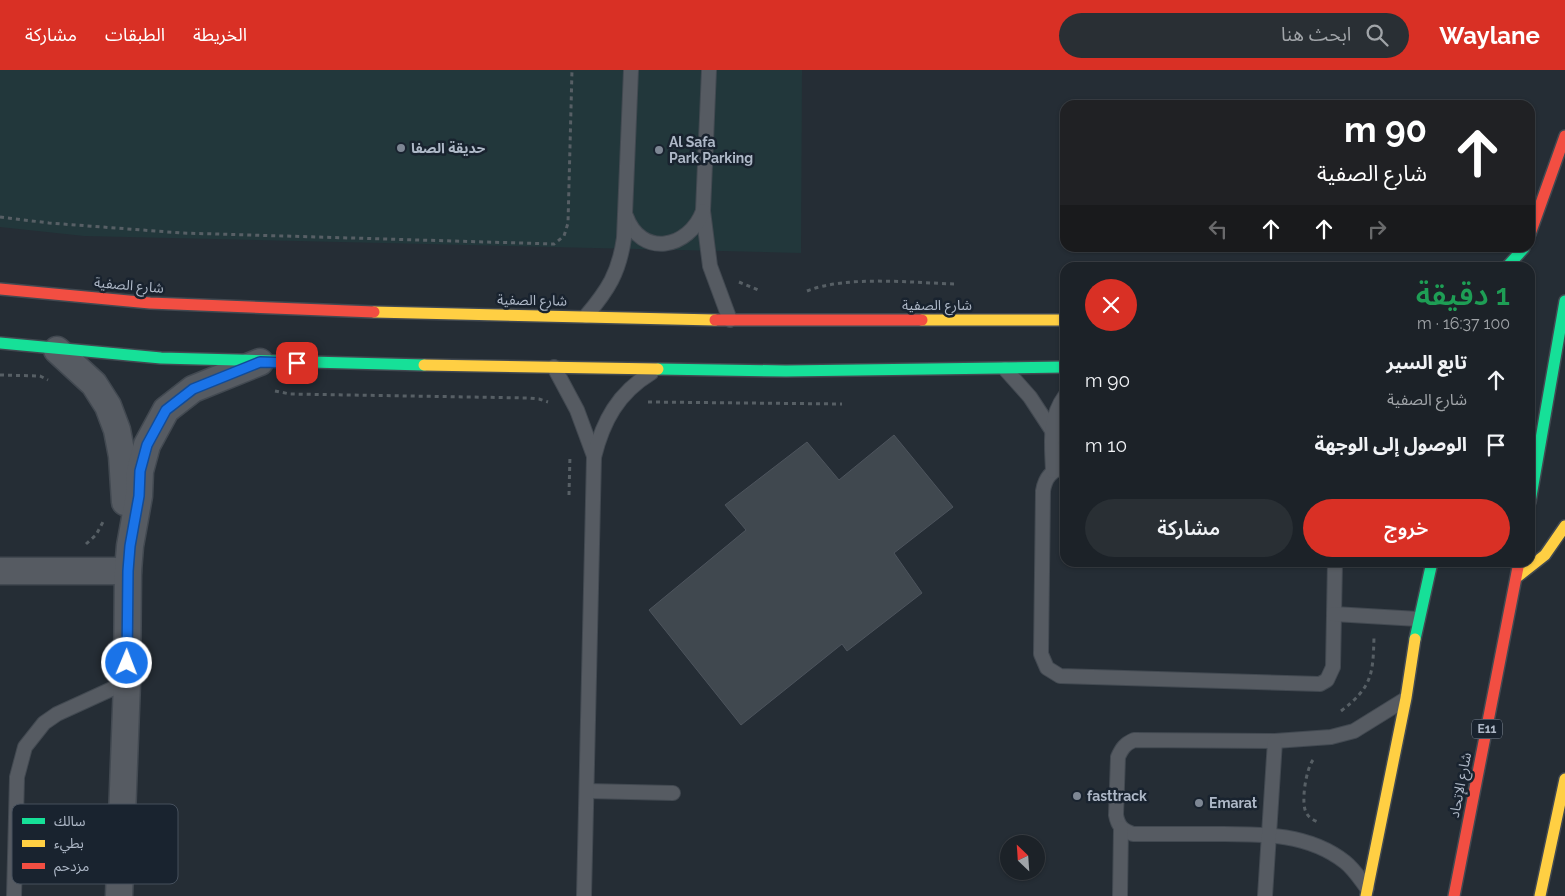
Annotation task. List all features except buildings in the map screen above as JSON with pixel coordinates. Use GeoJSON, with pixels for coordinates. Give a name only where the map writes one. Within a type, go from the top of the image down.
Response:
{"type":"FeatureCollection","features":[{"type":"Feature","properties":{"kind":"main road"},"geometry":{"type":"LineString","coordinates":[[1535,220],[1565,136]]}},
{"type":"Feature","properties":{"kind":"main road"},"geometry":{"type":"LineString","coordinates":[[1511,262],[1520,252]]}},
{"type":"Feature","properties":{"kind":"main road","name":"شارع الصفية"},"geometry":{"type":"LineString","coordinates":[[0,290],[150,303],[297,310],[730,320],[1060,320]]}},
{"type":"Feature","properties":{"kind":"main road"},"geometry":{"type":"LineString","coordinates":[[1535,473],[1565,301]]}},
{"type":"Feature","properties":{"kind":"main road"},"geometry":{"type":"LineString","coordinates":[[0,344],[57,350],[260,362],[786,371],[1060,367]]}},
{"type":"Feature","properties":{"kind":"main road"},"geometry":{"type":"LineString","coordinates":[[1535,565],[1554,547],[1565,526]]}},
{"type":"Feature","properties":{"kind":"main road"},"geometry":{"type":"LineString","coordinates":[[1367,893],[1406,698],[1418,619],[1431,567]]}},
{"type":"Feature","properties":{"kind":"main road","name":"شارع الإتحاد"},"geometry":{"type":"LineString","coordinates":[[1454,896],[1518,567]]}},
{"type":"Feature","properties":{"kind":"main road"},"geometry":{"type":"LineString","coordinates":[[1517,576],[1531,567]]}},
{"type":"Feature","properties":{"kind":"main road"},"geometry":{"type":"LineString","coordinates":[[1540,896],[1565,779]]}},
{"type":"Feature","properties":{"kind":"street"},"geometry":{"type":"LineString","coordinates":[[57,350],[94,384],[108,406],[117,430],[122,456],[129,559],[122,804]]}},
{"type":"Feature","properties":{"kind":"street"},"geometry":{"type":"LineString","coordinates":[[129,559],[139,496],[140,471],[147,445],[166,410],[193,389],[260,362]]}},
{"type":"Feature","properties":{"kind":"street"},"geometry":{"type":"LineString","coordinates":[[0,571],[129,559]]}},
{"type":"Feature","properties":{"kind":"lane"},"geometry":{"type":"LineString","coordinates":[[586,316],[613,280],[621,260],[625,216],[631,70]]}},
{"type":"Feature","properties":{"kind":"lane"},"geometry":{"type":"LineString","coordinates":[[709,70],[703,211],[710,266],[730,320]]}},
{"type":"Feature","properties":{"kind":"lane"},"geometry":{"type":"LineString","coordinates":[[625,216],[630,228],[640,238],[652,243],[665,244],[678,241],[690,234],[698,223],[703,211]]}},
{"type":"Feature","properties":{"kind":"lane"},"geometry":{"type":"LineString","coordinates":[[554,367],[577,410],[594,457]]}},
{"type":"Feature","properties":{"kind":"lane"},"geometry":{"type":"LineString","coordinates":[[584,896],[594,457],[599,435],[605,421],[622,396],[639,380],[658,368]]}},
{"type":"Feature","properties":{"kind":"lane"},"geometry":{"type":"LineString","coordinates":[[1003,368],[1030,397],[1051,429],[1059,469],[1044,483],[1043,491],[1041,654],[1047,668],[1053,673],[1067,677],[1320,684],[1327,680],[1333,667],[1334,567]]}},
{"type":"Feature","properties":{"kind":"lane"},"geometry":{"type":"LineString","coordinates":[[1051,429],[1060,406]]}},
{"type":"Feature","properties":{"kind":"lane"},"geometry":{"type":"LineString","coordinates":[[1334,614],[1418,619]]}},
{"type":"Feature","properties":{"kind":"lane"},"geometry":{"type":"LineString","coordinates":[[16,804],[17,777],[25,747],[44,723],[57,714],[127,682]]}},
{"type":"Feature","properties":{"kind":"lane"},"geometry":{"type":"LineString","coordinates":[[1120,896],[1121,828],[1116,815],[1118,758],[1126,744],[1142,740],[1275,741],[1331,736],[1354,731],[1406,698]]}},
{"type":"Feature","properties":{"kind":"lane"},"geometry":{"type":"LineString","coordinates":[[1266,896],[1275,741]]}},
{"type":"Feature","properties":{"kind":"lane"},"geometry":{"type":"LineString","coordinates":[[587,791],[673,793]]}},
{"type":"Feature","properties":{"kind":"lane"},"geometry":{"type":"LineString","coordinates":[[1121,828],[1133,834],[1269,834],[1316,846],[1345,862],[1356,873],[1367,893]]}},
{"type":"Feature","properties":{"kind":"path"},"geometry":{"type":"LineString","coordinates":[[0,217],[182,233],[554,244],[564,236],[568,223],[572,70]]}},
{"type":"Feature","properties":{"kind":"path"},"geometry":{"type":"LineString","coordinates":[[736,280],[746,286],[764,291]]}},
{"type":"Feature","properties":{"kind":"path"},"geometry":{"type":"LineString","coordinates":[[803,292],[840,282],[957,284]]}},
{"type":"Feature","properties":{"kind":"path"},"geometry":{"type":"LineString","coordinates":[[0,375],[40,376],[56,384]]}},
{"type":"Feature","properties":{"kind":"path"},"geometry":{"type":"LineString","coordinates":[[270,388],[290,394],[540,399],[553,406]]}},
{"type":"Feature","properties":{"kind":"path"},"geometry":{"type":"LineString","coordinates":[[641,404],[652,401],[842,404]]}},
{"type":"Feature","properties":{"kind":"path"},"geometry":{"type":"LineString","coordinates":[[569,495],[570,453]]}},
{"type":"Feature","properties":{"kind":"path"},"geometry":{"type":"LineString","coordinates":[[79,547],[96,535],[105,517]]}},
{"type":"Feature","properties":{"kind":"path"},"geometry":{"type":"LineString","coordinates":[[1336,714],[1358,697],[1371,677],[1374,669],[1375,616]]}},
{"type":"Feature","properties":{"kind":"path"},"geometry":{"type":"LineString","coordinates":[[1316,757],[1312,760],[1308,769],[1303,805],[1306,814],[1321,824],[1316,846]]}},
{"type":"Feature","properties":{"kind":"green space","name":"حديقة الصفا"},"geometry":{"type":"Polygon","coordinates":[[[0,70],[802,70],[801,253],[84,236],[0,227],[0,70]]]}},
{"type":"Feature","properties":{"kind":"traffic: fast"},"geometry":{"type":"LineString","coordinates":[[1511,262],[1520,252]]}},
{"type":"Feature","properties":{"kind":"traffic: fast"},"geometry":{"type":"LineString","coordinates":[[1535,473],[1565,301]]}},
{"type":"Feature","properties":{"kind":"traffic: fast"},"geometry":{"type":"LineString","coordinates":[[0,343],[161,358],[424,365]]}},
{"type":"Feature","properties":{"kind":"traffic: fast"},"geometry":{"type":"LineString","coordinates":[[658,369],[786,371],[1060,367]]}},
{"type":"Feature","properties":{"kind":"traffic: fast"},"geometry":{"type":"LineString","coordinates":[[1415,639],[1431,567]]}},
{"type":"Feature","properties":{"kind":"traffic: slow"},"geometry":{"type":"LineString","coordinates":[[374,312],[715,320]]}},
{"type":"Feature","properties":{"kind":"traffic: slow"},"geometry":{"type":"LineString","coordinates":[[922,320],[1060,320]]}},
{"type":"Feature","properties":{"kind":"traffic: slow"},"geometry":{"type":"LineString","coordinates":[[424,365],[658,369]]}},
{"type":"Feature","properties":{"kind":"traffic: slow"},"geometry":{"type":"LineString","coordinates":[[1535,563],[1545,555],[1565,526]]}},
{"type":"Feature","properties":{"kind":"traffic: slow"},"geometry":{"type":"LineString","coordinates":[[1517,577],[1530,567]]}},
{"type":"Feature","properties":{"kind":"traffic: slow"},"geometry":{"type":"LineString","coordinates":[[1366,896],[1406,698],[1415,639]]}},
{"type":"Feature","properties":{"kind":"traffic: slow"},"geometry":{"type":"LineString","coordinates":[[1540,896],[1565,779]]}},
{"type":"Feature","properties":{"kind":"traffic: jam"},"geometry":{"type":"LineString","coordinates":[[1535,220],[1565,136]]}},
{"type":"Feature","properties":{"kind":"traffic: jam"},"geometry":{"type":"LineString","coordinates":[[0,289],[150,303],[374,312]]}},
{"type":"Feature","properties":{"kind":"traffic: jam"},"geometry":{"type":"LineString","coordinates":[[715,320],[922,320]]}},
{"type":"Feature","properties":{"kind":"traffic: jam"},"geometry":{"type":"LineString","coordinates":[[1454,896],[1518,567]]}},
{"type":"Feature","properties":{"kind":"place","name":"حديقة الصفا"},"geometry":{"type":"Point","coordinates":[401,148]}},
{"type":"Feature","properties":{"kind":"place","name":"Al Safa Park Parking"},"geometry":{"type":"Point","coordinates":[659,150]}},
{"type":"Feature","properties":{"kind":"place","name":"fasttrack"},"geometry":{"type":"Point","coordinates":[1077,796]}},
{"type":"Feature","properties":{"kind":"place","name":"Emarat"},"geometry":{"type":"Point","coordinates":[1199,803]}},
{"type":"Feature","properties":{"kind":"route"},"geometry":{"type":"LineString","coordinates":[[127,663],[128,571],[130,546],[139,496],[140,471],[147,445],[166,410],[193,389],[260,362],[297,363]]}}]}
